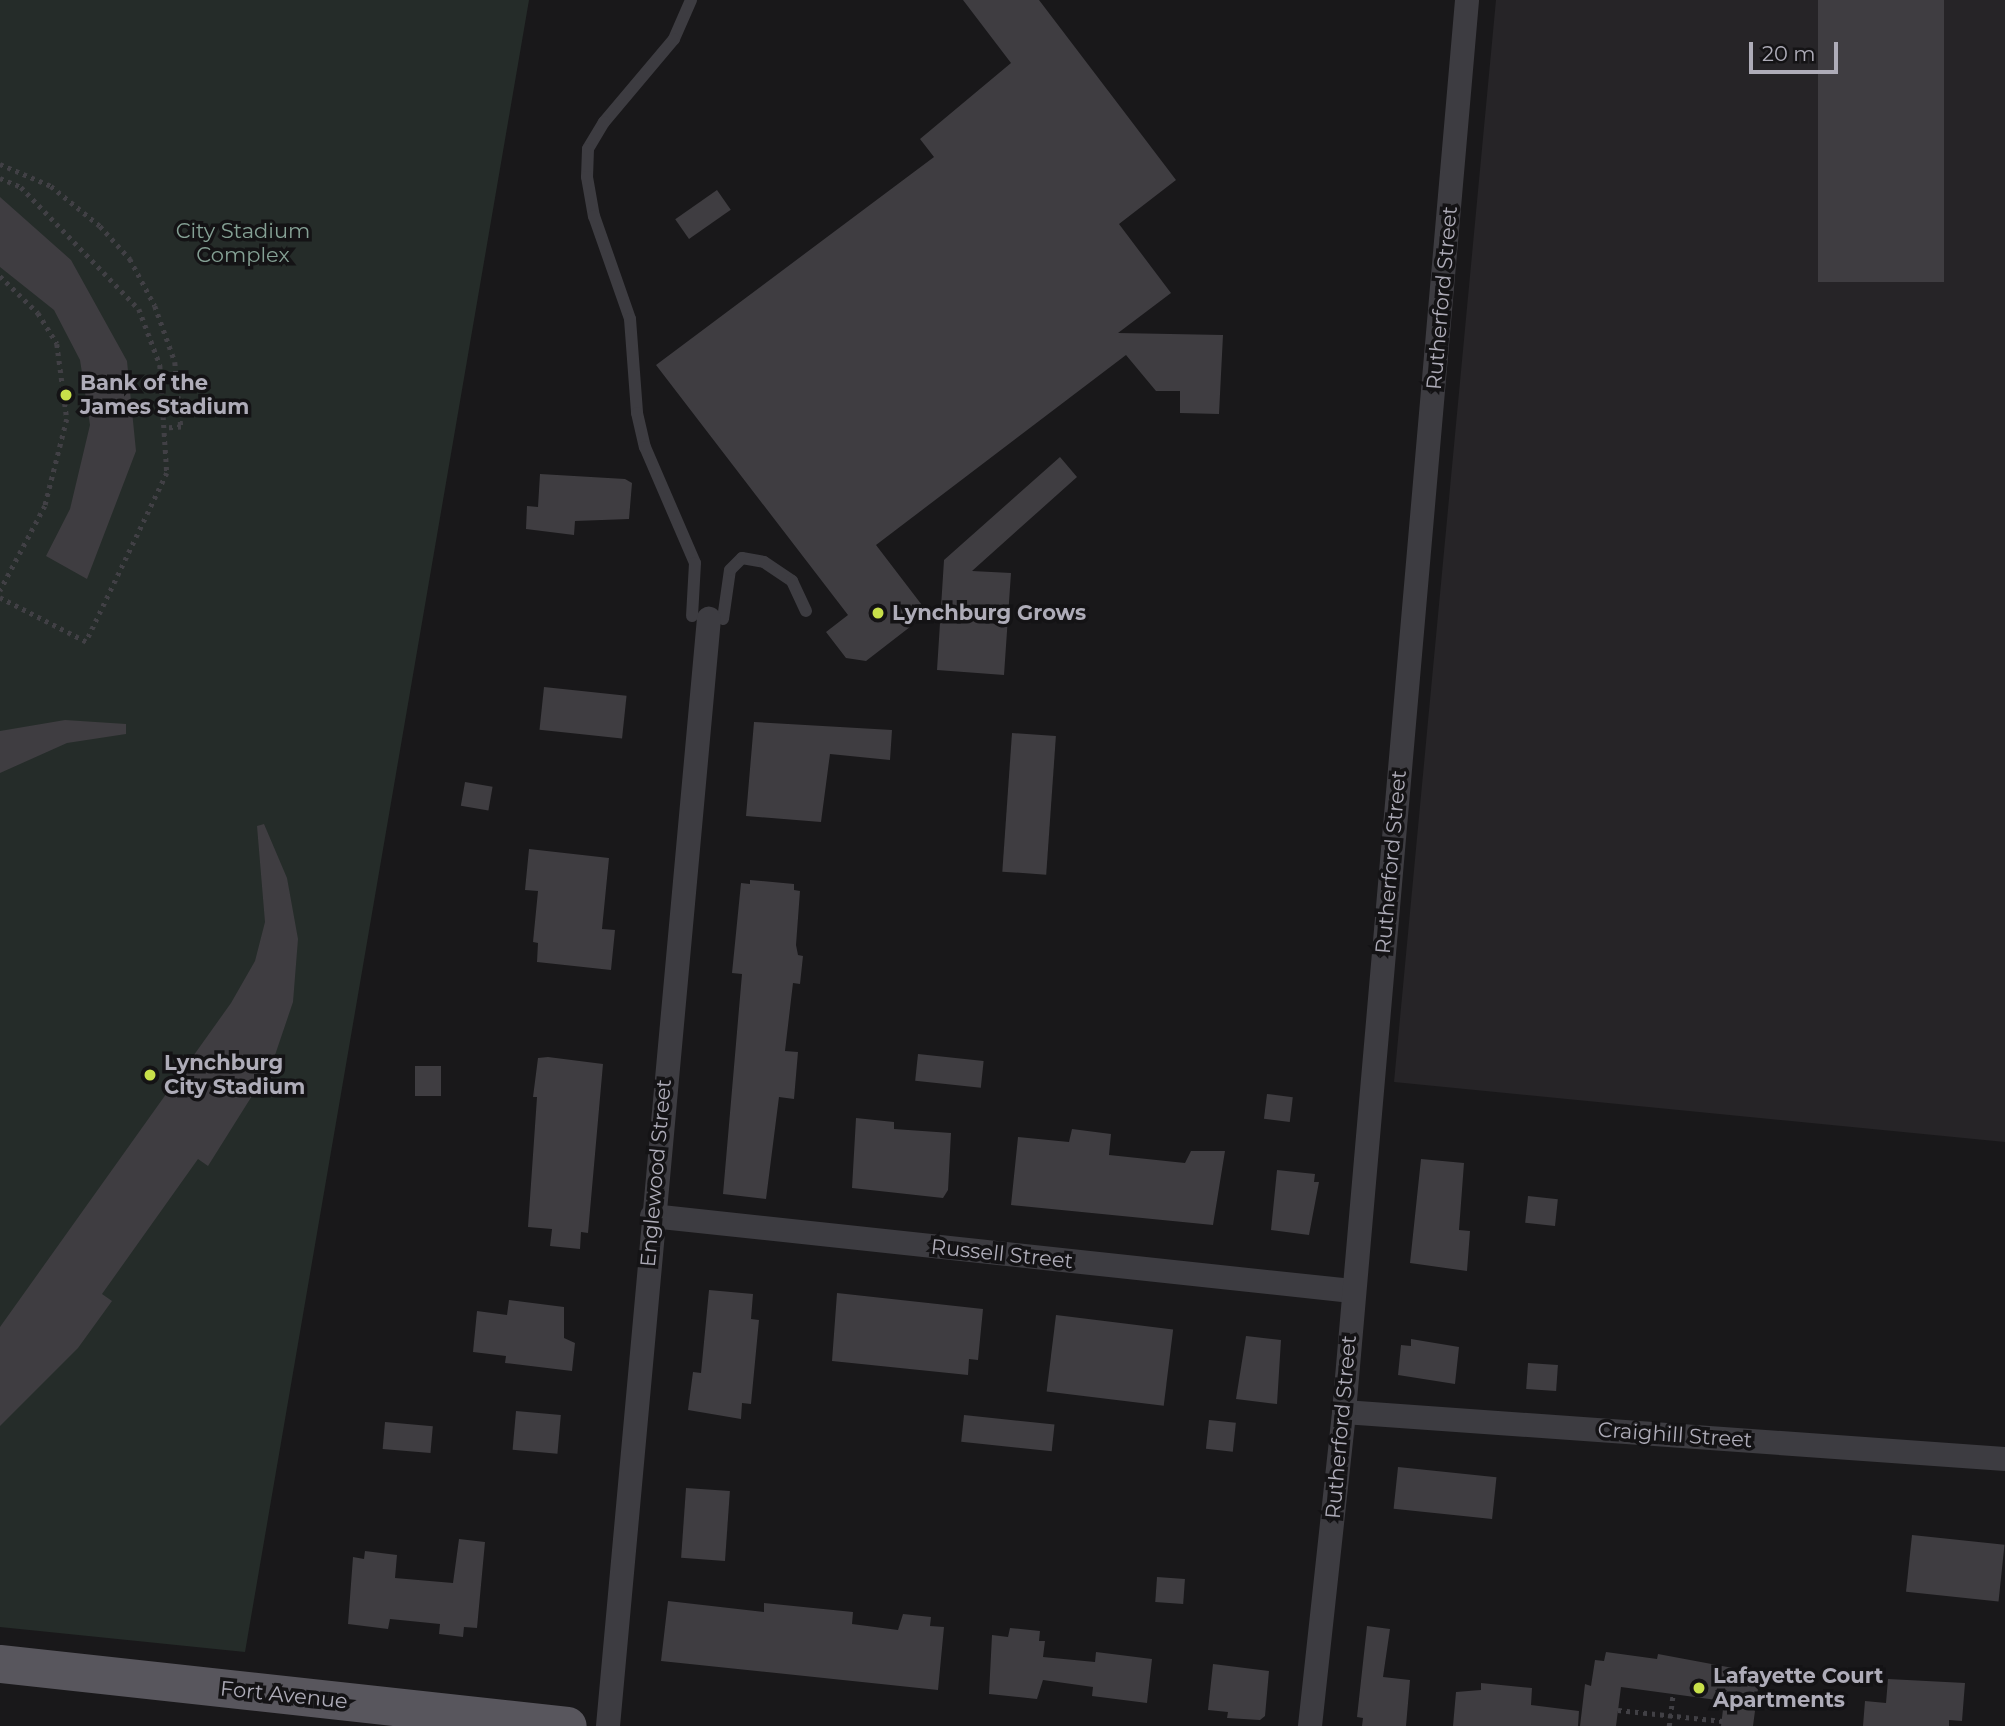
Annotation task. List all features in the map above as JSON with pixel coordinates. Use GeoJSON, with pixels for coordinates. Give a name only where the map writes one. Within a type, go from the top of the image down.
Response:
{"type":"FeatureCollection","features":[{"type":"Feature","properties":{"kind":"main road","name":"Fort Avenue"},"geometry":{"type":"LineString","coordinates":[[0,1664],[337,1713],[558,1726]]}},
{"type":"Feature","properties":{"kind":"street","name":"Rutherford Street"},"geometry":{"type":"LineString","coordinates":[[1310,1726],[1345,1412],[1352,1291],[1468,0]]}},
{"type":"Feature","properties":{"kind":"street","name":"Englewood Street"},"geometry":{"type":"LineString","coordinates":[[608,1726],[708,618]]}},
{"type":"Feature","properties":{"kind":"street","name":"Russell Street"},"geometry":{"type":"LineString","coordinates":[[652,1216],[1352,1291]]}},
{"type":"Feature","properties":{"kind":"street","name":"Craighill Street"},"geometry":{"type":"LineString","coordinates":[[1345,1412],[2005,1459]]}},
{"type":"Feature","properties":{"kind":"lane"},"geometry":{"type":"LineString","coordinates":[[691,0],[674,39],[604,122],[588,149],[587,177],[594,216],[630,319],[637,413],[645,447],[695,563],[708,618]]}},
{"type":"Feature","properties":{"kind":"lane"},"geometry":{"type":"LineString","coordinates":[[708,618],[730,570],[742,558],[764,562],[792,581],[806,611]]}},
{"type":"Feature","properties":{"kind":"path"},"geometry":{"type":"LineString","coordinates":[[0,164],[51,186],[100,226],[130,259],[155,306],[174,362],[181,427],[166,428]]}},
{"type":"Feature","properties":{"kind":"path"},"geometry":{"type":"LineString","coordinates":[[0,178],[20,187],[139,309],[160,365],[167,473],[86,642],[0,598]]}},
{"type":"Feature","properties":{"kind":"path"},"geometry":{"type":"LineString","coordinates":[[0,276],[38,313],[57,344],[67,419],[45,506],[0,591]]}},
{"type":"Feature","properties":{"kind":"path"},"geometry":{"type":"LineString","coordinates":[[1669,1726],[1672,1694]]}},
{"type":"Feature","properties":{"kind":"path"},"geometry":{"type":"LineString","coordinates":[[1618,1710],[1722,1721]]}},
{"type":"Feature","properties":{"kind":"shaded area"},"geometry":{"type":"Polygon","coordinates":[[[1496,0],[2005,0],[2005,1142],[1394,1082],[1496,0]]]}},
{"type":"Feature","properties":{"kind":"green space","name":"City Stadium Complex"},"geometry":{"type":"Polygon","coordinates":[[[0,0],[529,0],[245,1652],[0,1627],[0,0]]]}},
{"type":"Feature","properties":{"kind":"building"},"geometry":{"type":"Polygon","coordinates":[[[963,0],[1039,0],[1176,180],[1119,224],[1171,293],[1118,333],[1223,335],[1219,414],[1180,413],[1180,391],[1156,391],[1126,355],[876,545],[928,613],[866,661],[846,658],[826,632],[848,615],[656,365],[934,157],[920,139],[1011,63],[963,0]]]}},
{"type":"Feature","properties":{"kind":"building"},"geometry":{"type":"Polygon","coordinates":[[[1818,0],[1944,0],[1944,282],[1818,282],[1818,0]]]}},
{"type":"Feature","properties":{"kind":"building"},"geometry":{"type":"Polygon","coordinates":[[[717,190],[731,210],[689,239],[675,219],[717,190]]]}},
{"type":"Feature","properties":{"kind":"building"},"geometry":{"type":"Polygon","coordinates":[[[0,197],[71,260],[127,361],[136,451],[87,579],[46,556],[70,509],[90,425],[80,360],[54,310],[0,267],[0,197]]]}},
{"type":"Feature","properties":{"kind":"building"},"geometry":{"type":"Polygon","coordinates":[[[1060,457],[1077,477],[972,571],[1011,573],[1004,675],[937,670],[944,560],[1060,457]]]}},
{"type":"Feature","properties":{"kind":"building"},"geometry":{"type":"Polygon","coordinates":[[[540,474],[625,479],[632,483],[629,519],[575,521],[574,535],[526,529],[527,506],[538,507],[540,474]]]}},
{"type":"Feature","properties":{"kind":"building"},"geometry":{"type":"Polygon","coordinates":[[[544,687],[627,696],[622,738],[540,730],[544,687]]]}},
{"type":"Feature","properties":{"kind":"building"},"geometry":{"type":"Polygon","coordinates":[[[65,720],[126,724],[126,734],[67,743],[0,773],[0,731],[65,720]]]}},
{"type":"Feature","properties":{"kind":"building"},"geometry":{"type":"Polygon","coordinates":[[[754,722],[892,730],[890,760],[830,754],[821,822],[746,816],[754,722]]]}},
{"type":"Feature","properties":{"kind":"building"},"geometry":{"type":"Polygon","coordinates":[[[1012,733],[1056,736],[1046,875],[1002,872],[1012,733]]]}},
{"type":"Feature","properties":{"kind":"building"},"geometry":{"type":"Polygon","coordinates":[[[465,782],[493,787],[488,810],[461,806],[465,782]]]}},
{"type":"Feature","properties":{"kind":"building"},"geometry":{"type":"Polygon","coordinates":[[[264,824],[287,878],[298,939],[293,1002],[272,1064],[208,1166],[198,1159],[102,1294],[112,1301],[78,1348],[0,1426],[0,1327],[231,1003],[255,961],[265,922],[257,826],[264,824]]]}},
{"type":"Feature","properties":{"kind":"building"},"geometry":{"type":"Polygon","coordinates":[[[529,849],[609,858],[602,929],[615,930],[611,970],[537,962],[538,943],[533,942],[538,891],[525,890],[529,849]]]}},
{"type":"Feature","properties":{"kind":"building"},"geometry":{"type":"Polygon","coordinates":[[[750,880],[794,884],[794,890],[800,891],[796,945],[798,955],[803,956],[800,984],[793,983],[785,1051],[798,1052],[794,1099],[779,1097],[766,1199],[723,1194],[742,974],[732,973],[741,883],[750,884],[750,880]]]}},
{"type":"Feature","properties":{"kind":"building"},"geometry":{"type":"Polygon","coordinates":[[[918,1054],[984,1061],[981,1088],[915,1081],[918,1054]]]}},
{"type":"Feature","properties":{"kind":"building"},"geometry":{"type":"Polygon","coordinates":[[[538,1058],[603,1064],[588,1233],[581,1232],[580,1249],[550,1246],[552,1229],[528,1227],[537,1097],[533,1097],[538,1058]]]}},
{"type":"Feature","properties":{"kind":"building"},"geometry":{"type":"Polygon","coordinates":[[[415,1066],[441,1066],[441,1096],[415,1096],[415,1066]]]}},
{"type":"Feature","properties":{"kind":"building"},"geometry":{"type":"Polygon","coordinates":[[[1267,1094],[1293,1097],[1290,1122],[1264,1119],[1267,1094]]]}},
{"type":"Feature","properties":{"kind":"building"},"geometry":{"type":"Polygon","coordinates":[[[856,1118],[894,1122],[894,1129],[951,1133],[948,1190],[943,1198],[852,1188],[856,1118]]]}},
{"type":"Feature","properties":{"kind":"building"},"geometry":{"type":"Polygon","coordinates":[[[1072,1129],[1111,1134],[1109,1155],[1185,1163],[1191,1151],[1225,1151],[1213,1225],[1011,1205],[1018,1137],[1069,1142],[1072,1129]]]}},
{"type":"Feature","properties":{"kind":"building"},"geometry":{"type":"Polygon","coordinates":[[[1421,1159],[1464,1163],[1459,1230],[1470,1231],[1467,1271],[1410,1263],[1421,1159]]]}},
{"type":"Feature","properties":{"kind":"building"},"geometry":{"type":"Polygon","coordinates":[[[1277,1170],[1315,1174],[1314,1182],[1319,1182],[1309,1235],[1271,1230],[1277,1170]]]}},
{"type":"Feature","properties":{"kind":"building"},"geometry":{"type":"Polygon","coordinates":[[[1528,1196],[1558,1199],[1555,1226],[1525,1223],[1528,1196]]]}},
{"type":"Feature","properties":{"kind":"building"},"geometry":{"type":"Polygon","coordinates":[[[709,1290],[753,1294],[751,1319],[759,1320],[751,1404],[742,1403],[741,1419],[688,1410],[693,1372],[701,1373],[709,1290]]]}},
{"type":"Feature","properties":{"kind":"building"},"geometry":{"type":"Polygon","coordinates":[[[837,1293],[983,1309],[978,1360],[969,1359],[968,1375],[832,1361],[837,1293]]]}},
{"type":"Feature","properties":{"kind":"building"},"geometry":{"type":"Polygon","coordinates":[[[509,1300],[564,1307],[564,1338],[575,1343],[572,1371],[505,1363],[506,1356],[473,1352],[477,1311],[507,1315],[509,1300]]]}},
{"type":"Feature","properties":{"kind":"building"},"geometry":{"type":"Polygon","coordinates":[[[1056,1315],[1173,1329],[1164,1406],[1047,1391],[1056,1315]]]}},
{"type":"Feature","properties":{"kind":"building"},"geometry":{"type":"Polygon","coordinates":[[[1246,1336],[1281,1340],[1277,1404],[1236,1399],[1246,1336]]]}},
{"type":"Feature","properties":{"kind":"building"},"geometry":{"type":"Polygon","coordinates":[[[1411,1339],[1459,1347],[1455,1384],[1398,1375],[1401,1345],[1411,1346],[1411,1339]]]}},
{"type":"Feature","properties":{"kind":"building"},"geometry":{"type":"Polygon","coordinates":[[[1528,1363],[1558,1365],[1556,1391],[1526,1389],[1528,1363]]]}},
{"type":"Feature","properties":{"kind":"building"},"geometry":{"type":"Polygon","coordinates":[[[516,1411],[561,1415],[557,1454],[513,1450],[516,1411]]]}},
{"type":"Feature","properties":{"kind":"building"},"geometry":{"type":"Polygon","coordinates":[[[964,1415],[1055,1425],[1052,1451],[961,1442],[964,1415]]]}},
{"type":"Feature","properties":{"kind":"building"},"geometry":{"type":"Polygon","coordinates":[[[1209,1420],[1236,1423],[1233,1452],[1206,1449],[1209,1420]]]}},
{"type":"Feature","properties":{"kind":"building"},"geometry":{"type":"Polygon","coordinates":[[[385,1422],[433,1426],[430,1453],[383,1449],[385,1422]]]}},
{"type":"Feature","properties":{"kind":"building"},"geometry":{"type":"Polygon","coordinates":[[[1398,1467],[1496,1477],[1492,1519],[1394,1509],[1398,1467]]]}},
{"type":"Feature","properties":{"kind":"building"},"geometry":{"type":"Polygon","coordinates":[[[686,1488],[730,1491],[725,1561],[681,1558],[686,1488]]]}},
{"type":"Feature","properties":{"kind":"building"},"geometry":{"type":"Polygon","coordinates":[[[1912,1535],[2004,1545],[1999,1601],[1906,1592],[1912,1535]]]}},
{"type":"Feature","properties":{"kind":"building"},"geometry":{"type":"Polygon","coordinates":[[[459,1539],[485,1542],[477,1628],[464,1627],[463,1637],[439,1634],[440,1624],[390,1619],[388,1629],[348,1624],[353,1557],[364,1559],[365,1551],[397,1555],[395,1578],[453,1583],[459,1539]]]}},
{"type":"Feature","properties":{"kind":"building"},"geometry":{"type":"Polygon","coordinates":[[[1157,1577],[1185,1579],[1183,1604],[1155,1602],[1157,1577]]]}},
{"type":"Feature","properties":{"kind":"building"},"geometry":{"type":"Polygon","coordinates":[[[668,1601],[764,1612],[764,1603],[853,1612],[852,1624],[898,1630],[903,1614],[931,1617],[930,1626],[944,1627],[938,1690],[661,1661],[668,1601]]]}},
{"type":"Feature","properties":{"kind":"building"},"geometry":{"type":"Polygon","coordinates":[[[1367,1626],[1390,1629],[1383,1677],[1410,1680],[1406,1726],[1362,1726],[1363,1718],[1357,1717],[1367,1626]]]}},
{"type":"Feature","properties":{"kind":"building"},"geometry":{"type":"Polygon","coordinates":[[[1010,1628],[1040,1631],[1039,1641],[1045,1641],[1043,1657],[1095,1662],[1096,1652],[1152,1659],[1147,1703],[1092,1696],[1093,1687],[1043,1680],[1037,1699],[989,1694],[992,1635],[1008,1637],[1010,1628]]]}},
{"type":"Feature","properties":{"kind":"building","name":"Lafayette Court Apartments"},"geometry":{"type":"Polygon","coordinates":[[[1606,1652],[1657,1659],[1658,1654],[1749,1671],[1748,1679],[1759,1681],[1753,1726],[1721,1726],[1724,1701],[1621,1687],[1616,1726],[1580,1726],[1585,1684],[1591,1686],[1595,1660],[1604,1661],[1606,1652]]]}},
{"type":"Feature","properties":{"kind":"building"},"geometry":{"type":"Polygon","coordinates":[[[1213,1664],[1269,1671],[1265,1716],[1260,1720],[1227,1718],[1228,1712],[1208,1710],[1213,1664]]]}},
{"type":"Feature","properties":{"kind":"building"},"geometry":{"type":"Polygon","coordinates":[[[1888,1679],[1965,1683],[1962,1721],[1949,1720],[1949,1726],[1863,1726],[1865,1701],[1886,1703],[1888,1679]]]}},
{"type":"Feature","properties":{"kind":"building"},"geometry":{"type":"Polygon","coordinates":[[[1481,1683],[1532,1688],[1531,1705],[1579,1711],[1578,1726],[1453,1726],[1456,1692],[1481,1690],[1481,1683]]]}},
{"type":"Feature","properties":{"kind":"place","name":"Bank of the James Stadium"},"geometry":{"type":"Point","coordinates":[66,395]}},
{"type":"Feature","properties":{"kind":"place","name":"Lynchburg Grows"},"geometry":{"type":"Point","coordinates":[878,613]}},
{"type":"Feature","properties":{"kind":"place","name":"Lynchburg City Stadium"},"geometry":{"type":"Point","coordinates":[150,1075]}},
{"type":"Feature","properties":{"kind":"place","name":"Lafayette Court Apartments"},"geometry":{"type":"Point","coordinates":[1699,1688]}}]}
